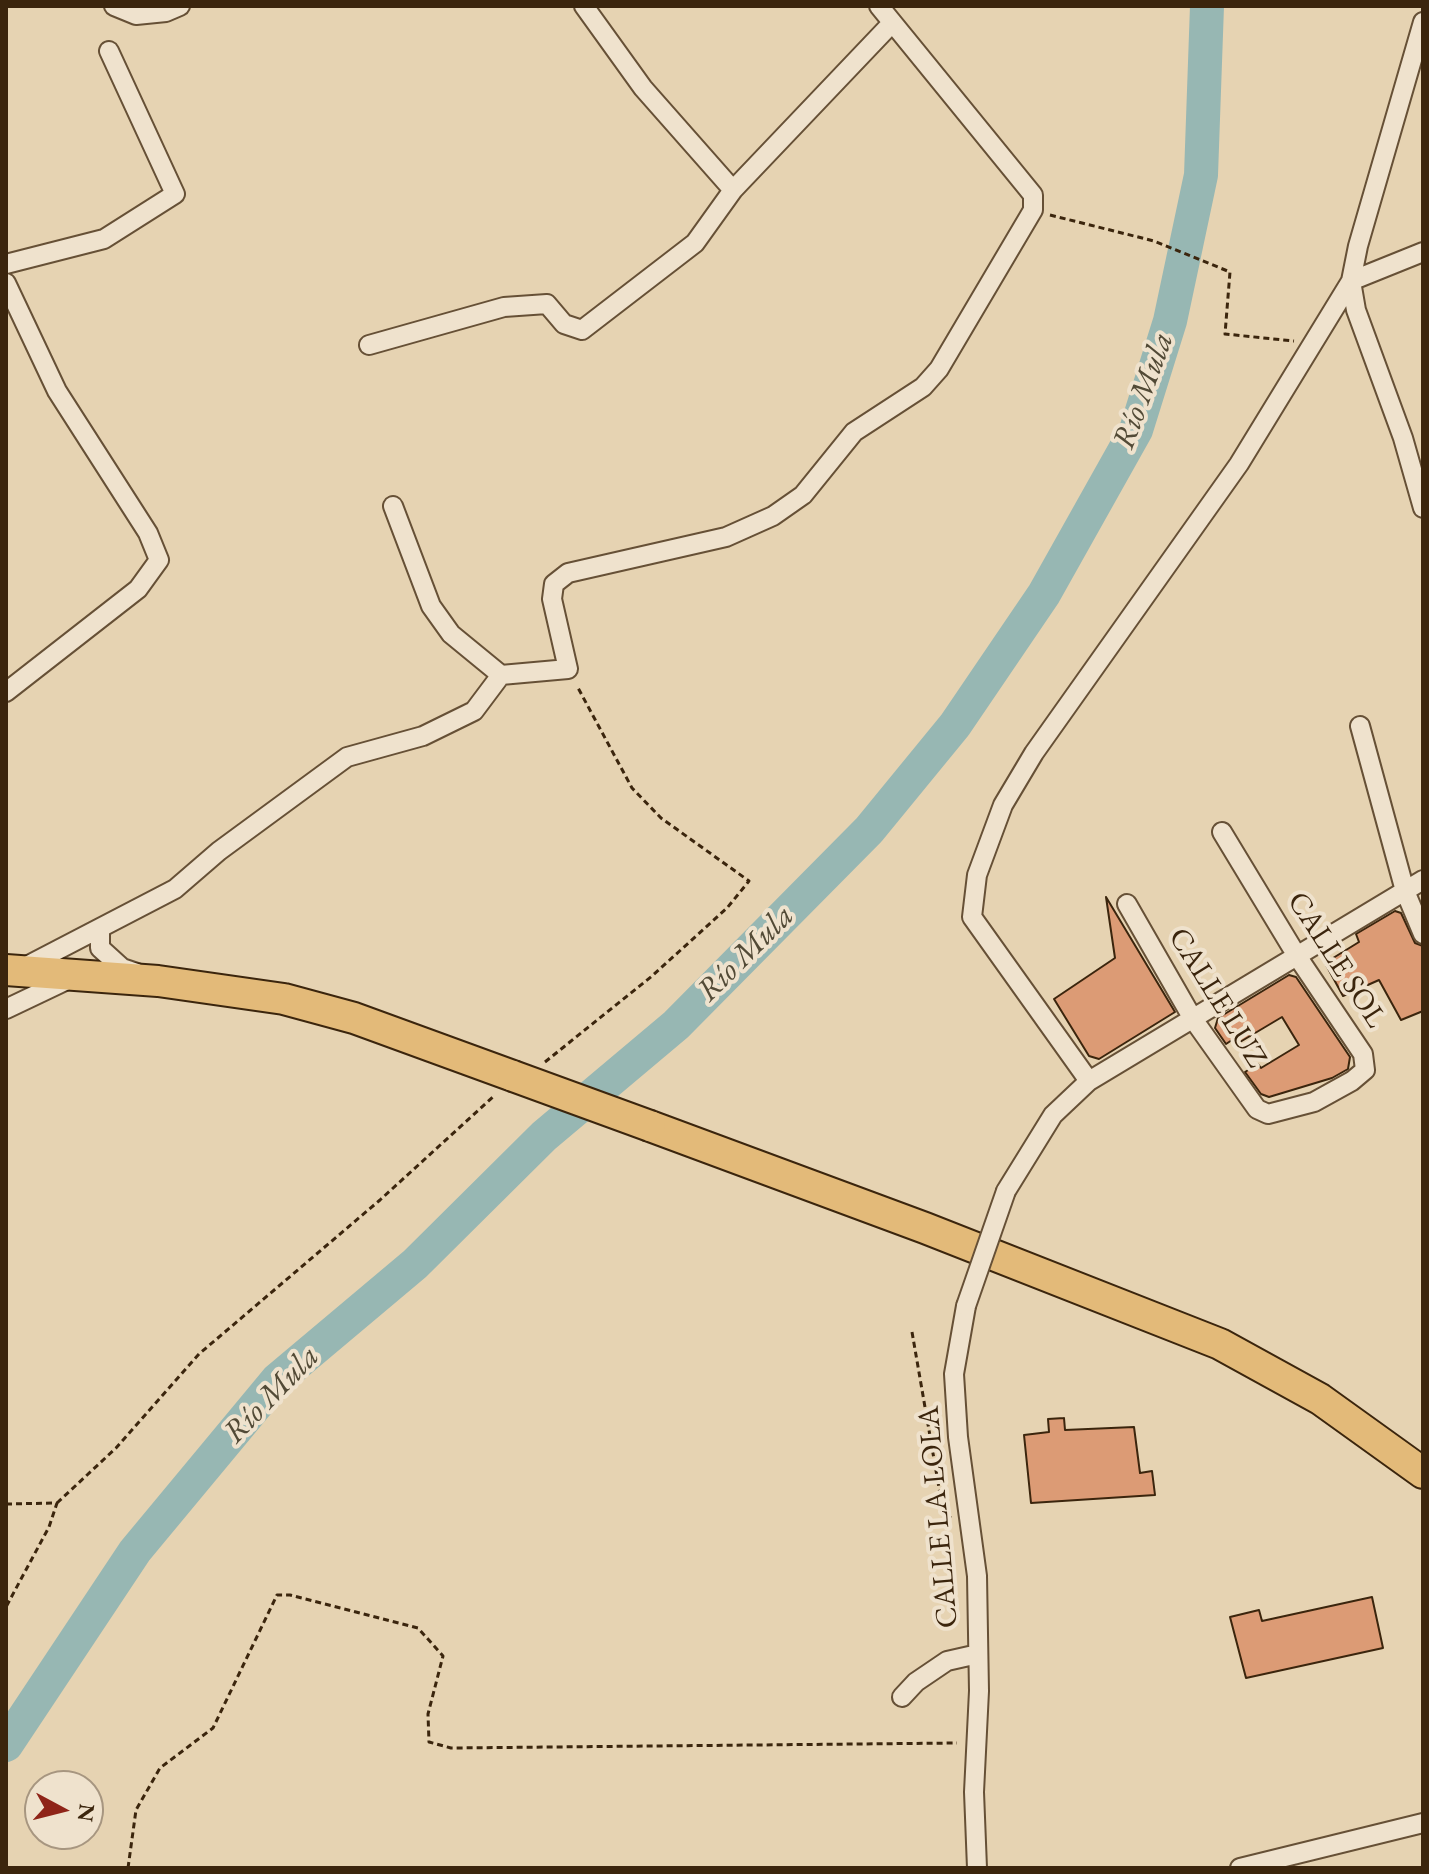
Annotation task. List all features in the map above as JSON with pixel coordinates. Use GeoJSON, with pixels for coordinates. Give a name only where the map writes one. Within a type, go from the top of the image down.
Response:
{"type":"FeatureCollection","features":[{"type":"Feature","properties":{"kind":"highway"},"geometry":{"type":"LineString","coordinates":[[12,970],[158,981],[236,991],[326,1011],[520,1076],[925,1228],[1220,1344],[1320,1399],[1423,1473]]}},
{"type":"Feature","properties":{"kind":"street"},"geometry":{"type":"LineString","coordinates":[[114,6],[136,15],[166,12],[180,6]]}},
{"type":"Feature","properties":{"kind":"street"},"geometry":{"type":"LineString","coordinates":[[584,6],[643,88],[733,190]]}},
{"type":"Feature","properties":{"kind":"street"},"geometry":{"type":"LineString","coordinates":[[393,506],[431,606],[451,634],[501,675],[568,669],[552,599],[554,584],[568,573],[726,537],[773,516],[803,495],[854,432],[923,387],[939,369],[1033,210],[1033,195],[879,6]]}},
{"type":"Feature","properties":{"kind":"street"},"geometry":{"type":"LineString","coordinates":[[1089,1081],[972,917],[977,875],[1003,805],[1034,753],[1230,477],[1351,281],[1358,246],[1423,22]]}},
{"type":"Feature","properties":{"kind":"street"},"geometry":{"type":"LineString","coordinates":[[369,345],[504,307],[547,304],[564,324],[582,330],[695,243],[733,190],[892,23]]}},
{"type":"Feature","properties":{"kind":"street"},"geometry":{"type":"LineString","coordinates":[[6,264],[104,239],[175,194],[109,51]]}},
{"type":"Feature","properties":{"kind":"street"},"geometry":{"type":"LineString","coordinates":[[1351,281],[1422,255]]}},
{"type":"Feature","properties":{"kind":"street"},"geometry":{"type":"LineString","coordinates":[[1351,281],[1356,310],[1403,438],[1423,508]]}},
{"type":"Feature","properties":{"kind":"street"},"geometry":{"type":"LineString","coordinates":[[6,283],[57,391],[148,533],[159,560],[138,589],[6,692]]}},
{"type":"Feature","properties":{"kind":"street"},"geometry":{"type":"LineString","coordinates":[[12,970],[100,931],[175,889],[219,851],[347,757],[423,736],[474,711],[501,675]]}},
{"type":"Feature","properties":{"kind":"street"},"geometry":{"type":"LineString","coordinates":[[1360,726],[1405,891],[1423,934]]}},
{"type":"Feature","properties":{"kind":"street","name":"CALLE SOL"},"geometry":{"type":"LineString","coordinates":[[1222,832],[1297,956],[1363,1054],[1365,1070],[1314,1102],[1268,1114]]}},
{"type":"Feature","properties":{"kind":"street","name":"CALLE LA LOLA"},"geometry":{"type":"LineString","coordinates":[[977,1868],[977,1576],[958,1437],[954,1374],[966,1306],[1006,1191],[1053,1115],[1089,1081],[1423,880]]}},
{"type":"Feature","properties":{"kind":"street","name":"CALLE LUZ"},"geometry":{"type":"LineString","coordinates":[[1127,904],[1193,1019],[1238,1086],[1257,1109],[1268,1114]]}},
{"type":"Feature","properties":{"kind":"street"},"geometry":{"type":"LineString","coordinates":[[100,931],[100,948],[122,968],[158,981]]}},
{"type":"Feature","properties":{"kind":"street"},"geometry":{"type":"LineString","coordinates":[[6,1009],[78,975]]}},
{"type":"Feature","properties":{"kind":"street"},"geometry":{"type":"LineString","coordinates":[[902,1697],[916,1682],[947,1661],[978,1654]]}},
{"type":"Feature","properties":{"kind":"street"},"geometry":{"type":"LineString","coordinates":[[1240,1868],[1423,1823]]}},
{"type":"Feature","properties":{"kind":"path"},"geometry":{"type":"LineString","coordinates":[[1033,210],[1154,241],[1230,272],[1225,334],[1313,343]]}},
{"type":"Feature","properties":{"kind":"path"},"geometry":{"type":"LineString","coordinates":[[6,1607],[49,1527],[57,1503],[116,1448],[199,1354],[520,1076],[652,976],[727,908],[749,881],[661,818],[632,788],[568,669]]}},
{"type":"Feature","properties":{"kind":"path"},"geometry":{"type":"LineString","coordinates":[[912,1332],[943,1511],[971,1534]]}},
{"type":"Feature","properties":{"kind":"path"},"geometry":{"type":"LineString","coordinates":[[6,1504],[57,1503]]}},
{"type":"Feature","properties":{"kind":"path"},"geometry":{"type":"LineString","coordinates":[[128,1868],[136,1810],[160,1768],[213,1728],[277,1595],[290,1595],[418,1628],[443,1656],[428,1714],[429,1742],[451,1748],[976,1742]]}},
{"type":"Feature","properties":{"kind":"building"},"geometry":{"type":"Polygon","coordinates":[[[1106,897],[1175,1012],[1099,1059],[1089,1056],[1054,999],[1115,958],[1106,897]]]}},
{"type":"Feature","properties":{"kind":"building"},"geometry":{"type":"Polygon","coordinates":[[[1395,911],[1401,913],[1415,943],[1423,946],[1423,1011],[1401,1020],[1379,980],[1343,996],[1325,963],[1359,942],[1356,934],[1395,911]]]}},
{"type":"Feature","properties":{"kind":"building"},"geometry":{"type":"Polygon","coordinates":[[[1289,975],[1296,977],[1350,1057],[1348,1069],[1332,1078],[1269,1097],[1261,1094],[1245,1072],[1258,1064],[1261,1068],[1299,1045],[1282,1017],[1235,1045],[1232,1040],[1226,1044],[1215,1028],[1218,1018],[1289,975]]]}},
{"type":"Feature","properties":{"kind":"building"},"geometry":{"type":"Polygon","coordinates":[[[1064,1418],[1065,1430],[1134,1427],[1140,1473],[1152,1471],[1155,1495],[1031,1503],[1024,1435],[1049,1432],[1048,1419],[1064,1418]]]}},
{"type":"Feature","properties":{"kind":"building"},"geometry":{"type":"Polygon","coordinates":[[[1372,1597],[1383,1648],[1246,1678],[1230,1617],[1259,1610],[1262,1621],[1372,1597]]]}},
{"type":"Feature","properties":{"kind":"waterway","name":"Río Mula"},"geometry":{"type":"LineString","coordinates":[[6,1745],[135,1551],[277,1380],[415,1264],[544,1136],[676,1025],[869,830],[955,725],[1044,594],[1136,430],[1170,321],[1201,175],[1207,6]]}}]}
